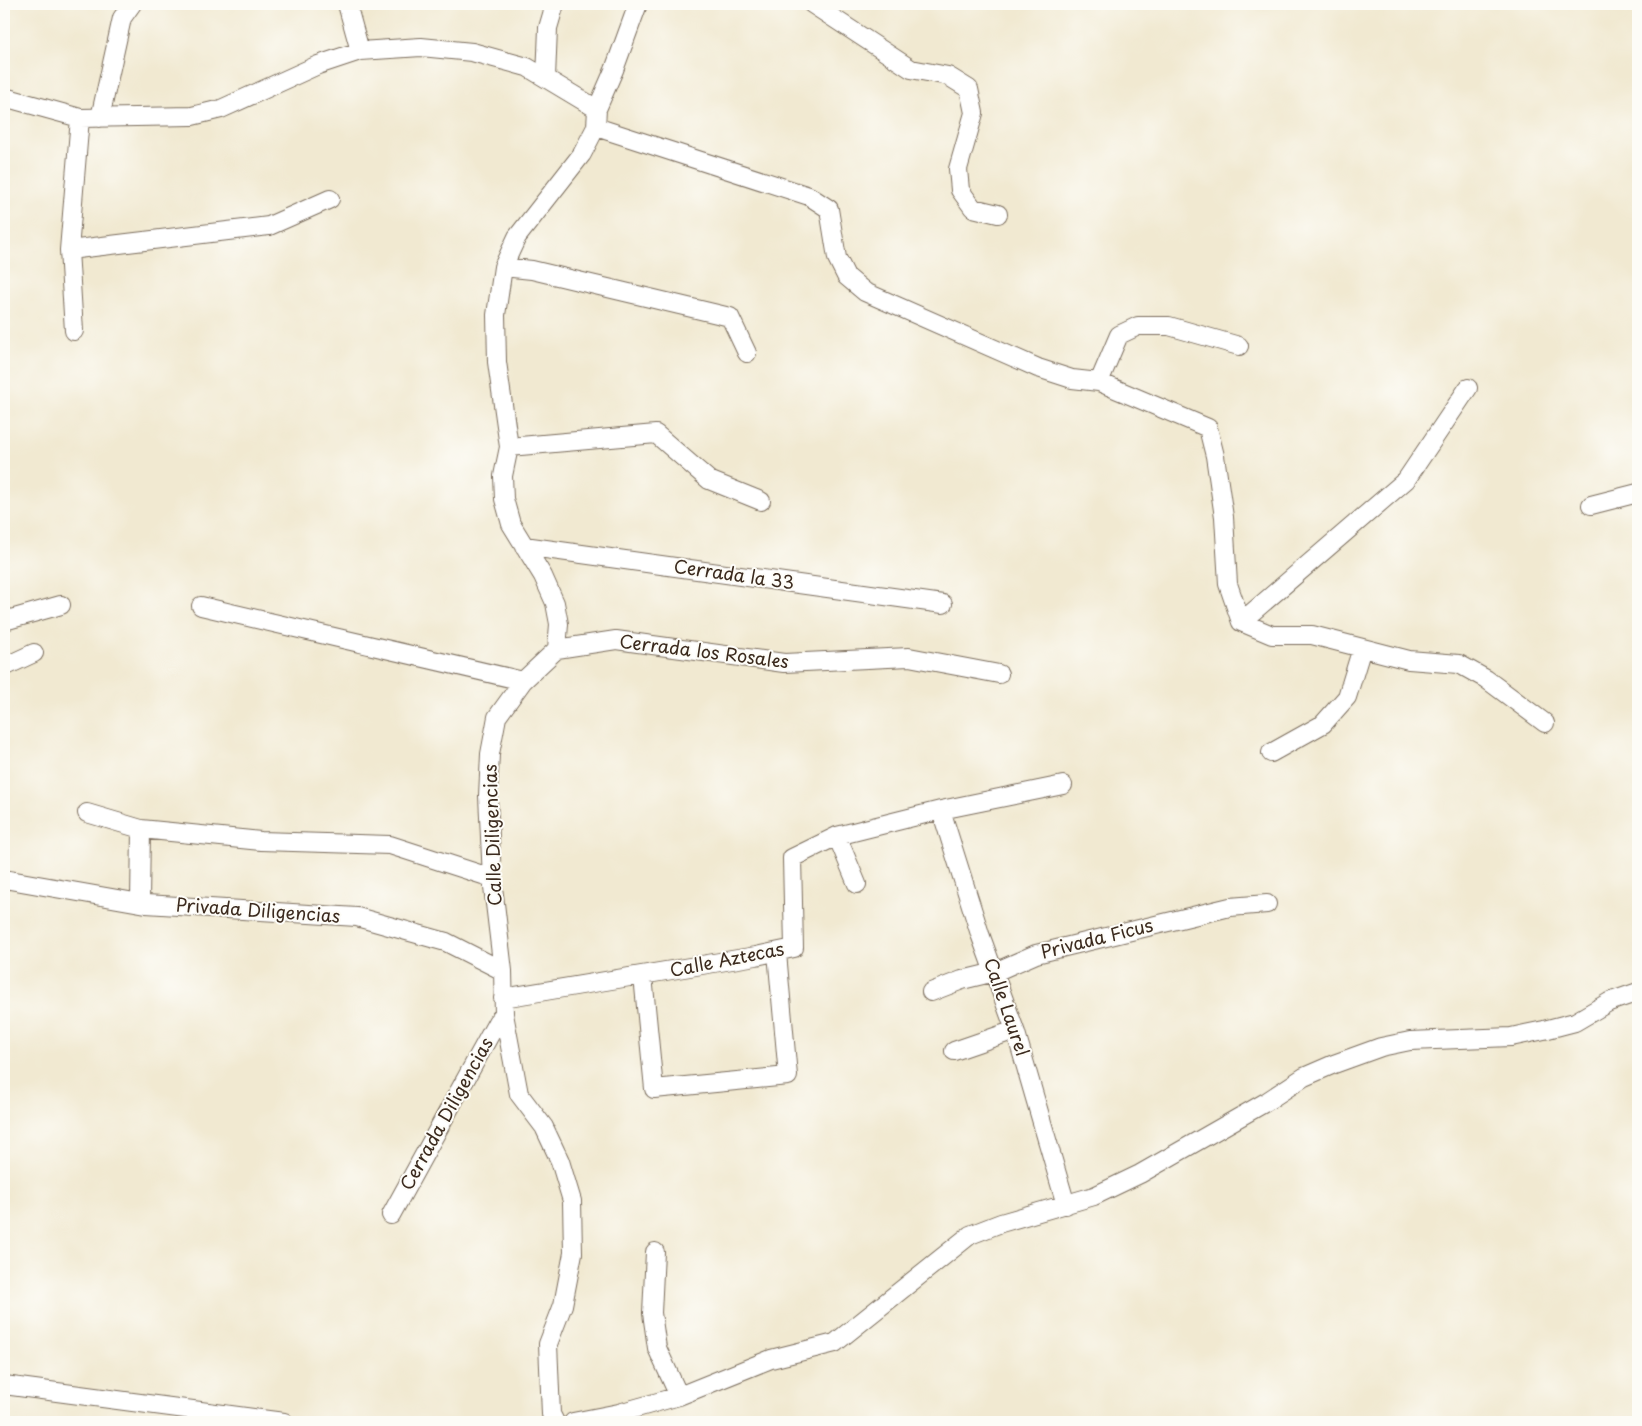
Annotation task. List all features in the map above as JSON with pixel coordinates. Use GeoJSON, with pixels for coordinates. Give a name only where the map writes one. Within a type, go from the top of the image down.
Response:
{"type":"FeatureCollection","features":[{"type":"Feature","properties":{"kind":"street"},"geometry":{"type":"LineString","coordinates":[[100,118],[122,18],[132,4]]}},
{"type":"Feature","properties":{"kind":"street"},"geometry":{"type":"LineString","coordinates":[[347,4],[360,51]]}},
{"type":"Feature","properties":{"kind":"street"},"geometry":{"type":"LineString","coordinates":[[546,78],[548,28],[555,4]]}},
{"type":"Feature","properties":{"kind":"street"},"geometry":{"type":"LineString","coordinates":[[557,649],[559,624],[555,603],[543,576],[511,524],[504,499],[503,476],[509,447],[497,362],[496,315],[503,267],[517,237],[582,154],[596,127],[597,109],[614,70],[638,4]]}},
{"type":"Feature","properties":{"kind":"street"},"geometry":{"type":"LineString","coordinates":[[812,4],[911,69],[948,76],[969,89],[974,114],[958,169],[960,190],[973,208],[998,214]]}},
{"type":"Feature","properties":{"kind":"street"},"geometry":{"type":"LineString","coordinates":[[4,97],[80,118],[192,116],[222,109],[318,65],[360,51],[421,47],[472,52],[527,66],[597,109]]}},
{"type":"Feature","properties":{"kind":"street"},"geometry":{"type":"LineString","coordinates":[[74,331],[69,250],[80,118]]}},
{"type":"Feature","properties":{"kind":"street"},"geometry":{"type":"LineString","coordinates":[[596,127],[809,196],[829,209],[837,258],[846,276],[865,292],[1038,368],[1072,379],[1099,382],[1208,428],[1215,456],[1224,517],[1228,584],[1241,622],[1272,636],[1312,635],[1409,660],[1459,664],[1486,679],[1545,723]]}},
{"type":"Feature","properties":{"kind":"street"},"geometry":{"type":"LineString","coordinates":[[69,250],[269,226],[330,198]]}},
{"type":"Feature","properties":{"kind":"street"},"geometry":{"type":"LineString","coordinates":[[503,267],[532,270],[730,318],[747,353]]}},
{"type":"Feature","properties":{"kind":"street"},"geometry":{"type":"LineString","coordinates":[[1099,382],[1119,335],[1138,326],[1169,326],[1239,346]]}},
{"type":"Feature","properties":{"kind":"street"},"geometry":{"type":"LineString","coordinates":[[1241,622],[1406,480],[1468,388]]}},
{"type":"Feature","properties":{"kind":"street"},"geometry":{"type":"LineString","coordinates":[[509,447],[656,434],[709,480],[760,501]]}},
{"type":"Feature","properties":{"kind":"street"},"geometry":{"type":"LineString","coordinates":[[1591,506],[1638,493]]}},
{"type":"Feature","properties":{"kind":"street","name":"Cerrada la 33"},"geometry":{"type":"LineString","coordinates":[[524,546],[943,604]]}},
{"type":"Feature","properties":{"kind":"street"},"geometry":{"type":"LineString","coordinates":[[4,620],[61,605]]}},
{"type":"Feature","properties":{"kind":"street"},"geometry":{"type":"LineString","coordinates":[[201,606],[523,681]]}},
{"type":"Feature","properties":{"kind":"street","name":"Cerrada los Rosales"},"geometry":{"type":"LineString","coordinates":[[557,649],[616,640],[784,663],[909,657],[999,674]]}},
{"type":"Feature","properties":{"kind":"street"},"geometry":{"type":"LineString","coordinates":[[1271,753],[1323,724],[1347,697],[1362,648]]}},
{"type":"Feature","properties":{"kind":"street","name":"Calle Diligencias"},"geometry":{"type":"LineString","coordinates":[[555,1422],[551,1414],[548,1344],[563,1305],[574,1253],[572,1201],[560,1161],[544,1127],[520,1094],[504,1006],[503,971],[492,878],[488,796],[490,754],[497,717],[523,681],[557,649]]}},
{"type":"Feature","properties":{"kind":"street"},"geometry":{"type":"LineString","coordinates":[[4,667],[34,653]]}},
{"type":"Feature","properties":{"kind":"street","name":"Calle Aztecas"},"geometry":{"type":"LineString","coordinates":[[504,1006],[643,976],[777,953],[794,948],[792,858],[837,836],[942,810],[1062,785]]}},
{"type":"Feature","properties":{"kind":"street","name":"Calle Laurel"},"geometry":{"type":"LineString","coordinates":[[942,810],[980,934],[1015,1030],[1066,1205]]}},
{"type":"Feature","properties":{"kind":"street"},"geometry":{"type":"LineString","coordinates":[[87,813],[141,829],[260,841],[390,845],[492,878]]}},
{"type":"Feature","properties":{"kind":"street"},"geometry":{"type":"LineString","coordinates":[[140,902],[141,829]]}},
{"type":"Feature","properties":{"kind":"street"},"geometry":{"type":"LineString","coordinates":[[837,836],[857,884]]}},
{"type":"Feature","properties":{"kind":"street","name":"Privada Diligencias"},"geometry":{"type":"LineString","coordinates":[[4,879],[140,902],[357,917],[446,942],[503,971]]}},
{"type":"Feature","properties":{"kind":"street","name":"Privada Ficus"},"geometry":{"type":"LineString","coordinates":[[931,992],[962,980],[995,972],[1036,954],[1230,908],[1267,904]]}},
{"type":"Feature","properties":{"kind":"street"},"geometry":{"type":"LineString","coordinates":[[643,976],[654,1089],[788,1076],[777,953]]}},
{"type":"Feature","properties":{"kind":"street"},"geometry":{"type":"LineString","coordinates":[[574,1422],[619,1413],[680,1396],[771,1359],[835,1343],[970,1235],[1001,1223],[1066,1205],[1102,1192],[1184,1151],[1304,1077],[1334,1064],[1381,1047],[1410,1041],[1510,1037],[1544,1030],[1575,1022],[1609,1002],[1638,992]]}},
{"type":"Feature","properties":{"kind":"street","name":"Cerrada Diligencias"},"geometry":{"type":"LineString","coordinates":[[391,1215],[498,1022],[504,1006]]}},
{"type":"Feature","properties":{"kind":"street"},"geometry":{"type":"LineString","coordinates":[[954,1050],[1015,1030]]}},
{"type":"Feature","properties":{"kind":"street"},"geometry":{"type":"LineString","coordinates":[[655,1252],[652,1313],[657,1348],[680,1396]]}},
{"type":"Feature","properties":{"kind":"street"},"geometry":{"type":"LineString","coordinates":[[4,1384],[284,1422]]}}]}
